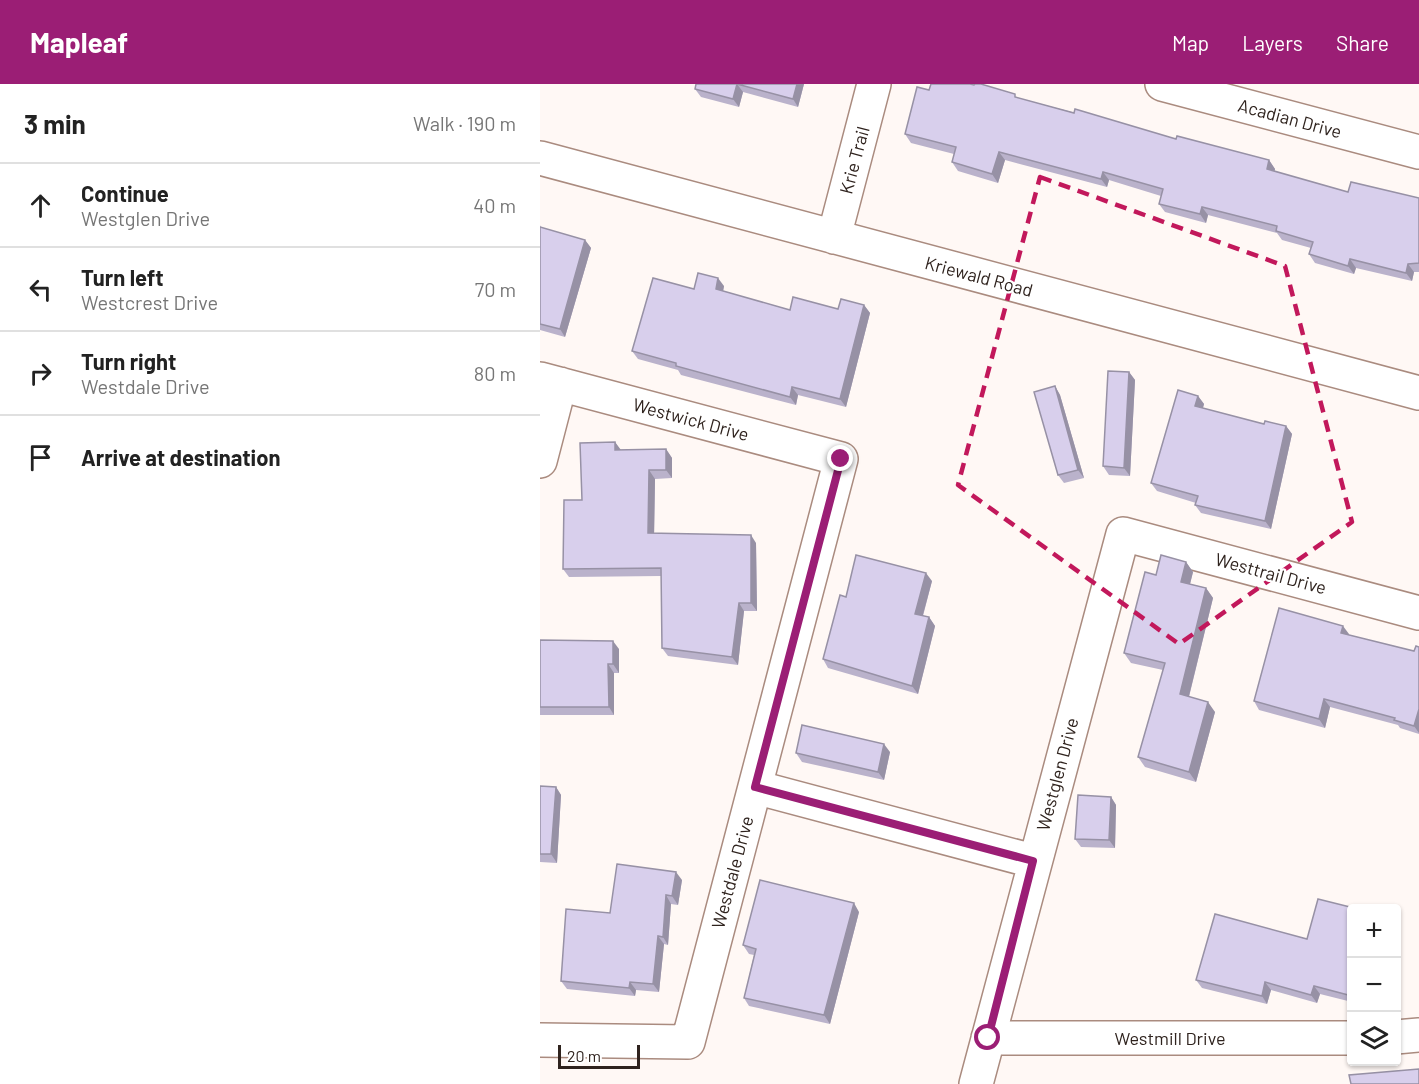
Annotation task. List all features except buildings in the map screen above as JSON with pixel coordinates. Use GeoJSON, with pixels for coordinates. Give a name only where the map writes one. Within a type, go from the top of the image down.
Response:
{"type":"FeatureCollection","features":[{"type":"Feature","properties":{"kind":"street","name":"Krie Trail"},"geometry":{"type":"LineString","coordinates":[[834,237],[874,84]]}},
{"type":"Feature","properties":{"kind":"street","name":"Acadian Drive"},"geometry":{"type":"LineString","coordinates":[[1162,84],[1239,94],[1419,152]]}},
{"type":"Feature","properties":{"kind":"street","name":"Kriewald Road"},"geometry":{"type":"LineString","coordinates":[[540,158],[1419,393]]}},
{"type":"Feature","properties":{"kind":"street","name":"Westwick Drive"},"geometry":{"type":"LineString","coordinates":[[550,381],[841,459]]}},
{"type":"Feature","properties":{"kind":"street"},"geometry":{"type":"LineString","coordinates":[[540,461],[550,381]]}},
{"type":"Feature","properties":{"kind":"street","name":"Westdale Drive"},"geometry":{"type":"LineString","coordinates":[[540,1040],[688,1042],[841,459]]}},
{"type":"Feature","properties":{"kind":"street","name":"Westtrail Drive"},"geometry":{"type":"LineString","coordinates":[[1123,534],[1419,613]]}},
{"type":"Feature","properties":{"kind":"street","name":"Westglen Drive"},"geometry":{"type":"LineString","coordinates":[[975,1084],[1033,861],[1123,534]]}},
{"type":"Feature","properties":{"kind":"street"},"geometry":{"type":"LineString","coordinates":[[755,787],[1033,861]]}},
{"type":"Feature","properties":{"kind":"street"},"geometry":{"type":"LineString","coordinates":[[1401,1037],[1419,1035]]}},
{"type":"Feature","properties":{"kind":"street","name":"Westmill Drive"},"geometry":{"type":"LineString","coordinates":[[988,1038],[1347,1038]]}},
{"type":"Feature","properties":{"kind":"highlighted area"},"geometry":{"type":"Polygon","coordinates":[[[1040,177],[1285,266],[1352,522],[1179,644],[958,485],[1040,177]]]}},
{"type":"Feature","properties":{"kind":"route"},"geometry":{"type":"LineString","coordinates":[[841,459],[755,787],[1033,861],[988,1038]]}}]}
